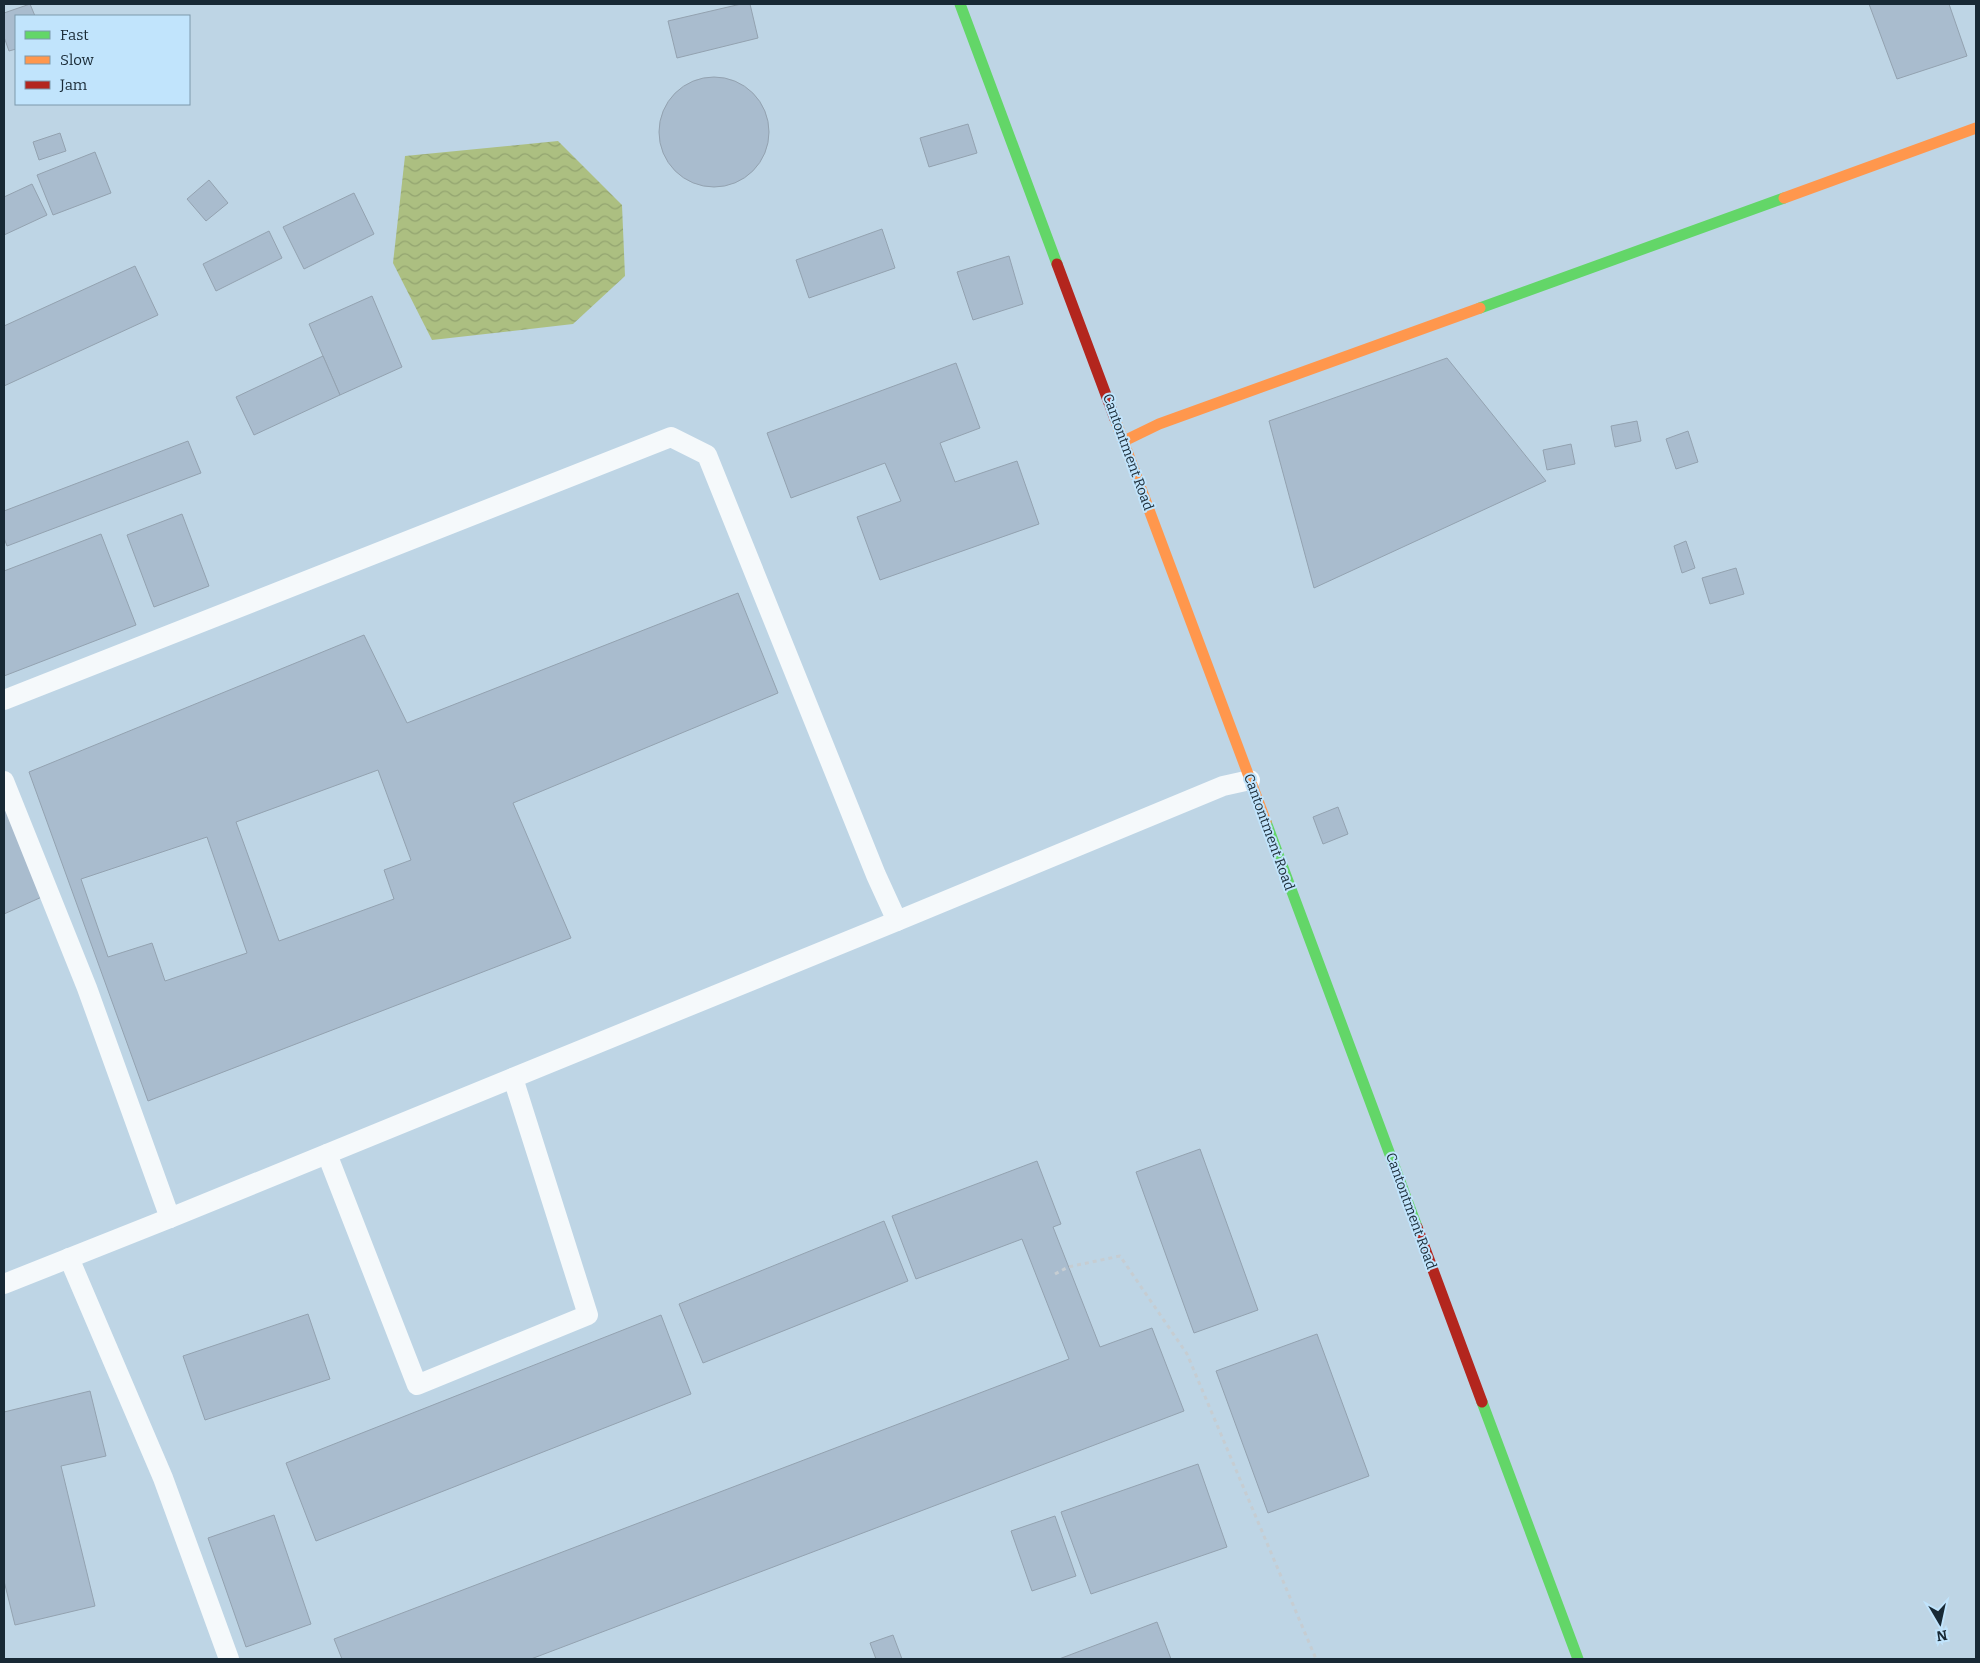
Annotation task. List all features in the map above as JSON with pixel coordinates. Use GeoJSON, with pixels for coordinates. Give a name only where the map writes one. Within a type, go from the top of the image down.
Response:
{"type":"FeatureCollection","features":[{"type":"Feature","properties":{"kind":"street","name":"Cantontment Road"},"geometry":{"type":"LineString","coordinates":[[960,4],[1576,1659]]}},
{"type":"Feature","properties":{"kind":"street"},"geometry":{"type":"LineString","coordinates":[[1124,441],[1168,421],[1976,128]]}},
{"type":"Feature","properties":{"kind":"lane"},"geometry":{"type":"LineString","coordinates":[[4,700],[671,437],[708,455],[876,875],[897,921]]}},
{"type":"Feature","properties":{"kind":"lane"},"geometry":{"type":"LineString","coordinates":[[4,1284],[327,1154],[1223,786],[1250,780]]}},
{"type":"Feature","properties":{"kind":"lane"},"geometry":{"type":"LineString","coordinates":[[4,781],[87,988],[170,1218]]}},
{"type":"Feature","properties":{"kind":"lane"},"geometry":{"type":"LineString","coordinates":[[327,1154],[417,1386],[588,1315],[513,1078]]}},
{"type":"Feature","properties":{"kind":"lane"},"geometry":{"type":"LineString","coordinates":[[69,1258],[162,1478],[229,1659]]}},
{"type":"Feature","properties":{"kind":"path"},"geometry":{"type":"LineString","coordinates":[[1055,1274],[1068,1267],[1120,1256],[1187,1354],[1316,1659]]}},
{"type":"Feature","properties":{"kind":"water"},"geometry":{"type":"Polygon","coordinates":[[[558,141],[622,205],[625,276],[573,324],[432,340],[393,263],[405,156],[558,141]]]}},
{"type":"Feature","properties":{"kind":"building"},"geometry":{"type":"Polygon","coordinates":[[[30,4],[35,15],[15,15],[15,49],[9,51],[4,37],[4,13],[30,4]]]}},
{"type":"Feature","properties":{"kind":"building"},"geometry":{"type":"Polygon","coordinates":[[[741,4],[750,4],[758,38],[677,58],[668,21],[741,4]]]}},
{"type":"Feature","properties":{"kind":"building"},"geometry":{"type":"Polygon","coordinates":[[[1869,4],[1949,4],[1967,56],[1897,79],[1869,4]]]}},
{"type":"Feature","properties":{"kind":"building"},"geometry":{"type":"Polygon","coordinates":[[[714,77],[735,81],[753,93],[765,111],[769,132],[765,153],[753,171],[735,183],[714,187],[693,183],[675,171],[663,153],[659,132],[663,111],[675,93],[693,81],[714,77]]]}},
{"type":"Feature","properties":{"kind":"building"},"geometry":{"type":"Polygon","coordinates":[[[968,124],[977,153],[929,167],[920,138],[968,124]]]}},
{"type":"Feature","properties":{"kind":"building"},"geometry":{"type":"Polygon","coordinates":[[[60,133],[66,151],[39,160],[33,142],[60,133]]]}},
{"type":"Feature","properties":{"kind":"building"},"geometry":{"type":"Polygon","coordinates":[[[95,152],[111,193],[53,215],[37,175],[95,152]]]}},
{"type":"Feature","properties":{"kind":"building"},"geometry":{"type":"Polygon","coordinates":[[[209,180],[228,203],[206,221],[187,199],[209,180]]]}},
{"type":"Feature","properties":{"kind":"building"},"geometry":{"type":"Polygon","coordinates":[[[32,184],[47,215],[4,235],[4,197],[32,184]]]}},
{"type":"Feature","properties":{"kind":"building"},"geometry":{"type":"Polygon","coordinates":[[[354,193],[374,234],[304,269],[283,227],[354,193]]]}},
{"type":"Feature","properties":{"kind":"building"},"geometry":{"type":"Polygon","coordinates":[[[882,229],[895,268],[809,298],[796,260],[882,229]]]}},
{"type":"Feature","properties":{"kind":"building"},"geometry":{"type":"Polygon","coordinates":[[[269,231],[282,258],[216,291],[203,264],[269,231]]]}},
{"type":"Feature","properties":{"kind":"building"},"geometry":{"type":"Polygon","coordinates":[[[1009,256],[1023,304],[973,320],[957,272],[1009,256]]]}},
{"type":"Feature","properties":{"kind":"building"},"geometry":{"type":"Polygon","coordinates":[[[135,266],[158,315],[4,386],[4,326],[135,266]]]}},
{"type":"Feature","properties":{"kind":"building"},"geometry":{"type":"Polygon","coordinates":[[[372,296],[402,367],[340,395],[309,324],[372,296]]]}},
{"type":"Feature","properties":{"kind":"building"},"geometry":{"type":"Polygon","coordinates":[[[323,356],[340,395],[254,435],[236,397],[323,356]]]}},
{"type":"Feature","properties":{"kind":"building"},"geometry":{"type":"Polygon","coordinates":[[[1447,358],[1546,481],[1314,588],[1269,421],[1447,358]]]}},
{"type":"Feature","properties":{"kind":"building"},"geometry":{"type":"Polygon","coordinates":[[[956,363],[980,428],[940,443],[955,482],[1017,461],[1039,524],[880,580],[857,517],[901,501],[885,463],[791,498],[767,433],[956,363]]]}},
{"type":"Feature","properties":{"kind":"building"},"geometry":{"type":"Polygon","coordinates":[[[1637,421],[1641,441],[1615,447],[1611,426],[1637,421]]]}},
{"type":"Feature","properties":{"kind":"building"},"geometry":{"type":"Polygon","coordinates":[[[1688,431],[1698,462],[1676,469],[1666,439],[1688,431]]]}},
{"type":"Feature","properties":{"kind":"building"},"geometry":{"type":"Polygon","coordinates":[[[188,441],[201,473],[7,546],[4,538],[4,511],[188,441]]]}},
{"type":"Feature","properties":{"kind":"building"},"geometry":{"type":"Polygon","coordinates":[[[1571,444],[1575,464],[1547,470],[1543,450],[1571,444]]]}},
{"type":"Feature","properties":{"kind":"building"},"geometry":{"type":"Polygon","coordinates":[[[182,514],[209,586],[154,607],[127,535],[182,514]]]}},
{"type":"Feature","properties":{"kind":"building"},"geometry":{"type":"Polygon","coordinates":[[[101,534],[136,625],[4,676],[4,571],[101,534]]]}},
{"type":"Feature","properties":{"kind":"building"},"geometry":{"type":"Polygon","coordinates":[[[1686,541],[1695,568],[1682,573],[1674,546],[1686,541]]]}},
{"type":"Feature","properties":{"kind":"building"},"geometry":{"type":"Polygon","coordinates":[[[1736,568],[1744,594],[1710,604],[1702,578],[1736,568]]]}},
{"type":"Feature","properties":{"kind":"building"},"geometry":{"type":"Polygon","coordinates":[[[738,593],[778,693],[513,803],[571,938],[148,1101],[29,772],[364,635],[407,723],[738,593]],[[378,770],[236,822],[279,941],[394,899],[384,870],[411,860],[378,770]],[[207,837],[81,879],[108,957],[152,943],[165,981],[247,953],[207,837]]]}},
{"type":"Feature","properties":{"kind":"building"},"geometry":{"type":"Polygon","coordinates":[[[4,802],[44,896],[4,914],[4,802]]]}},
{"type":"Feature","properties":{"kind":"building"},"geometry":{"type":"Polygon","coordinates":[[[1338,807],[1348,834],[1323,844],[1313,817],[1338,807]]]}},
{"type":"Feature","properties":{"kind":"building"},"geometry":{"type":"Polygon","coordinates":[[[1200,1149],[1258,1310],[1194,1333],[1136,1172],[1200,1149]]]}},
{"type":"Feature","properties":{"kind":"building"},"geometry":{"type":"Polygon","coordinates":[[[1037,1161],[1061,1224],[1053,1227],[1100,1347],[1152,1328],[1184,1411],[531,1659],[342,1659],[334,1639],[1069,1359],[1022,1239],[916,1279],[892,1216],[1037,1161]]]}},
{"type":"Feature","properties":{"kind":"building"},"geometry":{"type":"Polygon","coordinates":[[[884,1221],[908,1281],[703,1363],[679,1304],[884,1221]]]}},
{"type":"Feature","properties":{"kind":"building"},"geometry":{"type":"Polygon","coordinates":[[[308,1314],[330,1379],[205,1420],[183,1356],[308,1314]]]}},
{"type":"Feature","properties":{"kind":"building"},"geometry":{"type":"Polygon","coordinates":[[[661,1315],[691,1394],[316,1541],[286,1463],[661,1315]]]}},
{"type":"Feature","properties":{"kind":"building"},"geometry":{"type":"Polygon","coordinates":[[[1317,1334],[1369,1476],[1268,1513],[1216,1371],[1317,1334]]]}},
{"type":"Feature","properties":{"kind":"building"},"geometry":{"type":"Polygon","coordinates":[[[90,1391],[106,1456],[61,1466],[95,1606],[15,1625],[4,1581],[4,1412],[90,1391]]]}},
{"type":"Feature","properties":{"kind":"building"},"geometry":{"type":"Polygon","coordinates":[[[1198,1464],[1227,1547],[1091,1594],[1061,1512],[1198,1464]]]}},
{"type":"Feature","properties":{"kind":"building"},"geometry":{"type":"Polygon","coordinates":[[[274,1515],[311,1624],[246,1647],[208,1538],[274,1515]]]}},
{"type":"Feature","properties":{"kind":"building"},"geometry":{"type":"Polygon","coordinates":[[[1055,1516],[1076,1576],[1032,1591],[1011,1531],[1055,1516]]]}},
{"type":"Feature","properties":{"kind":"building"},"geometry":{"type":"Polygon","coordinates":[[[1157,1622],[1171,1659],[1059,1659],[1157,1622]]]}},
{"type":"Feature","properties":{"kind":"building"},"geometry":{"type":"Polygon","coordinates":[[[893,1635],[902,1659],[876,1659],[870,1643],[893,1635]]]}},
{"type":"Feature","properties":{"kind":"traffic: fast"},"geometry":{"type":"LineString","coordinates":[[960,4],[1057,264]]}},
{"type":"Feature","properties":{"kind":"traffic: fast"},"geometry":{"type":"LineString","coordinates":[[1480,308],[1784,198]]}},
{"type":"Feature","properties":{"kind":"traffic: fast"},"geometry":{"type":"LineString","coordinates":[[1266,822],[1417,1227]]}},
{"type":"Feature","properties":{"kind":"traffic: fast"},"geometry":{"type":"LineString","coordinates":[[1482,1402],[1578,1659]]}},
{"type":"Feature","properties":{"kind":"traffic: slow"},"geometry":{"type":"LineString","coordinates":[[1784,198],[1976,128]]}},
{"type":"Feature","properties":{"kind":"traffic: slow"},"geometry":{"type":"LineString","coordinates":[[1124,441],[1159,424],[1480,308]]}},
{"type":"Feature","properties":{"kind":"traffic: slow"},"geometry":{"type":"LineString","coordinates":[[1115,419],[1266,822]]}},
{"type":"Feature","properties":{"kind":"traffic: jam"},"geometry":{"type":"LineString","coordinates":[[1057,264],[1115,419]]}},
{"type":"Feature","properties":{"kind":"traffic: jam"},"geometry":{"type":"LineString","coordinates":[[1417,1227],[1482,1402]]}}]}
